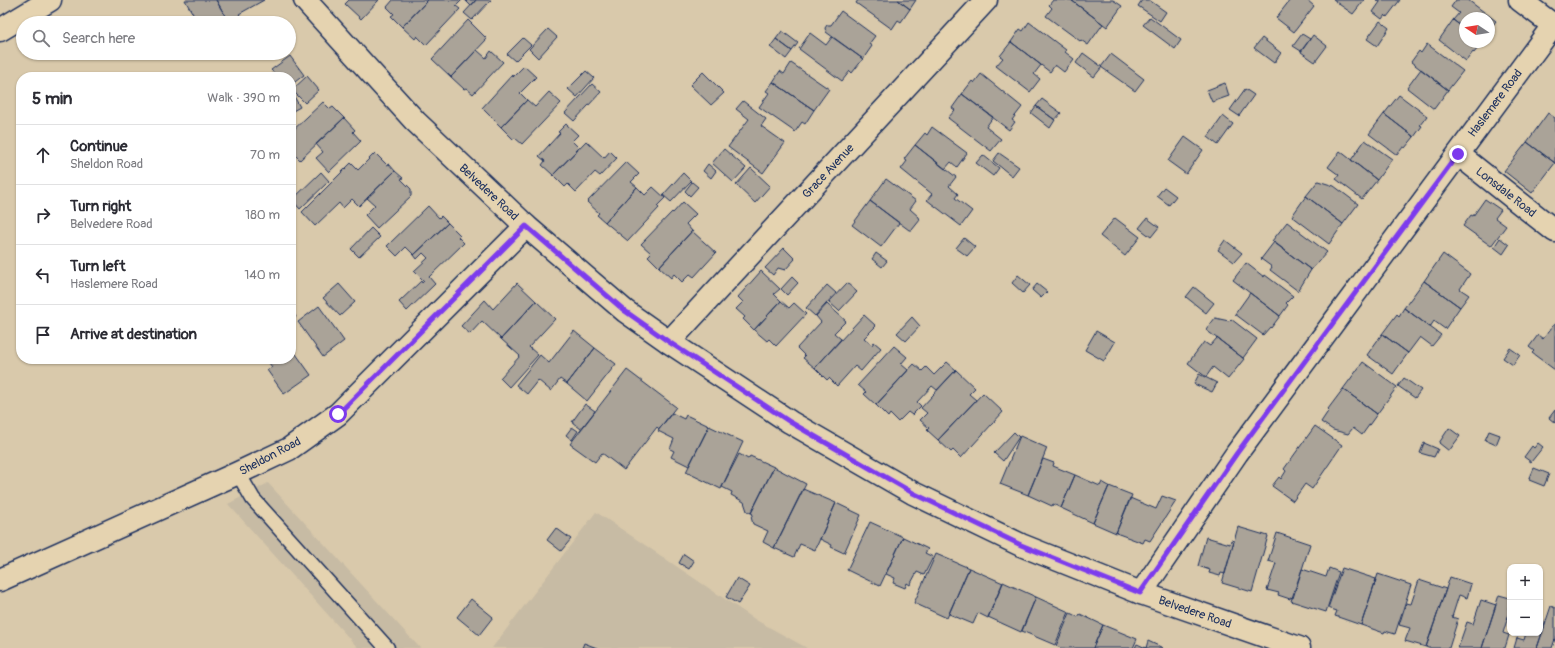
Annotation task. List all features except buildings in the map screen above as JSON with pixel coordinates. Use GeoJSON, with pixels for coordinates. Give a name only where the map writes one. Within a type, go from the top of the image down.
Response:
{"type":"FeatureCollection","features":[{"type":"Feature","properties":{"kind":"street"},"geometry":{"type":"LineString","coordinates":[[23,16],[50,0]]}},
{"type":"Feature","properties":{"kind":"street","name":"Belvedere Road"},"geometry":{"type":"LineString","coordinates":[[305,0],[415,121],[526,226],[625,311],[790,422],[913,493],[1021,545],[1140,593],[1299,648]]}},
{"type":"Feature","properties":{"kind":"street","name":"Grace Avenue"},"geometry":{"type":"LineString","coordinates":[[669,342],[986,0]]}},
{"type":"Feature","properties":{"kind":"street"},"geometry":{"type":"LineString","coordinates":[[1520,0],[1554,24]]}},
{"type":"Feature","properties":{"kind":"street"},"geometry":{"type":"LineString","coordinates":[[0,30],[16,20]]}},
{"type":"Feature","properties":{"kind":"street","name":"Haslemere Road"},"geometry":{"type":"LineString","coordinates":[[1140,593],[1237,453],[1554,24]]}},
{"type":"Feature","properties":{"kind":"street","name":"Lonsdale Road"},"geometry":{"type":"LineString","coordinates":[[1458,154],[1555,231]]}},
{"type":"Feature","properties":{"kind":"street","name":"Sheldon Road"},"geometry":{"type":"LineString","coordinates":[[0,580],[288,449],[338,414],[526,226]]}},
{"type":"Feature","properties":{"kind":"lane"},"geometry":{"type":"LineString","coordinates":[[238,473],[253,499],[387,648]]}},
{"type":"Feature","properties":{"kind":"shaded area"},"geometry":{"type":"Polygon","coordinates":[[[268,483],[420,648],[358,648],[228,504],[268,483]]]}},
{"type":"Feature","properties":{"kind":"shaded area"},"geometry":{"type":"Polygon","coordinates":[[[596,512],[756,620],[807,648],[492,648],[596,512]]]}},
{"type":"Feature","properties":{"kind":"route"},"geometry":{"type":"LineString","coordinates":[[338,414],[526,226],[625,311],[790,422],[913,493],[1021,545],[1140,593],[1237,453],[1458,154]]}}]}
